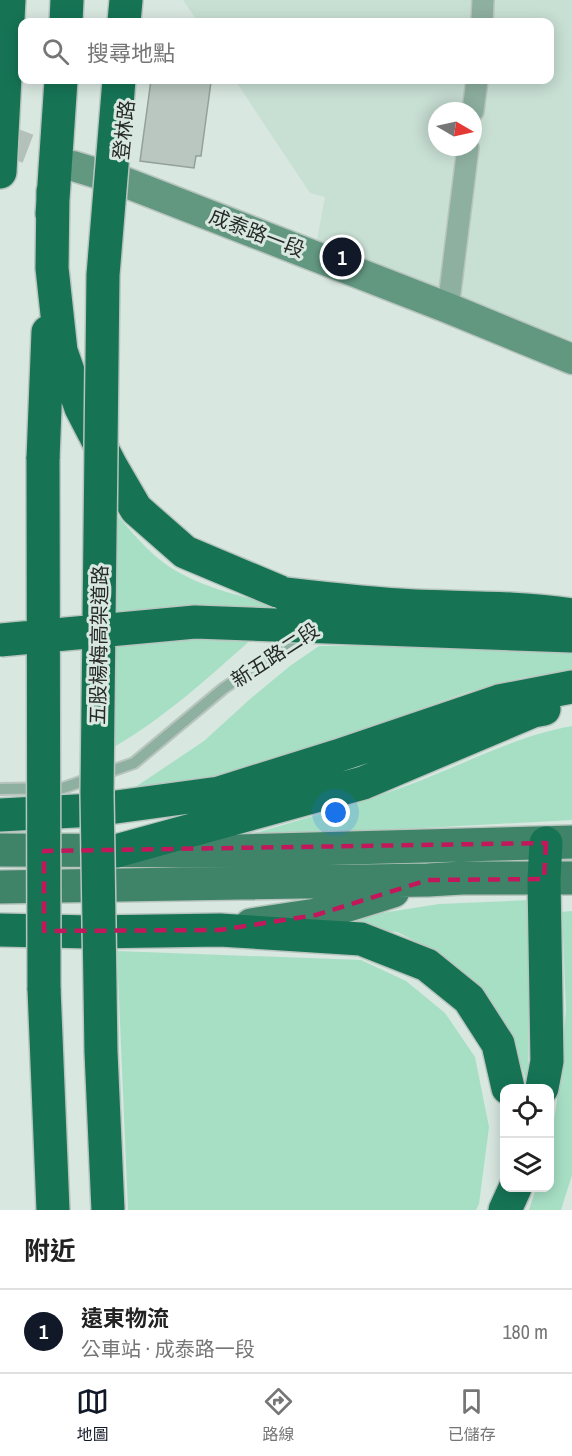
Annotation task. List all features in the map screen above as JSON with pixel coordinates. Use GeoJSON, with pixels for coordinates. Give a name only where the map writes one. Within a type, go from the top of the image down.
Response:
{"type":"FeatureCollection","features":[{"type":"Feature","properties":{"kind":"highway"},"geometry":{"type":"LineString","coordinates":[[0,172],[9,0]]}},
{"type":"Feature","properties":{"kind":"highway"},"geometry":{"type":"LineString","coordinates":[[66,18],[67,0]]}},
{"type":"Feature","properties":{"kind":"highway"},"geometry":{"type":"LineString","coordinates":[[124,18],[126,0]]}},
{"type":"Feature","properties":{"kind":"highway"},"geometry":{"type":"LineString","coordinates":[[53,1210],[44,988],[43,459],[63,179],[62,84]]}},
{"type":"Feature","properties":{"kind":"highway","name":"五股楊梅高架道路"},"geometry":{"type":"LineString","coordinates":[[108,1210],[100,1052],[97,793],[104,275],[119,84]]}},
{"type":"Feature","properties":{"kind":"highway"},"geometry":{"type":"LineString","coordinates":[[63,179],[52,268],[61,351],[81,408],[136,509],[185,552],[285,594],[376,603],[542,611],[572,615]]}},
{"type":"Feature","properties":{"kind":"highway"},"geometry":{"type":"LineString","coordinates":[[0,640],[195,622],[572,636]]}},
{"type":"Feature","properties":{"kind":"highway"},"geometry":{"type":"LineString","coordinates":[[0,815],[94,810],[219,793],[499,701],[572,687]]}},
{"type":"Feature","properties":{"kind":"highway"},"geometry":{"type":"LineString","coordinates":[[116,851],[363,783],[533,711],[572,704]]}},
{"type":"Feature","properties":{"kind":"highway"},"geometry":{"type":"LineString","coordinates":[[543,1084],[547,1061],[559,843]]}},
{"type":"Feature","properties":{"kind":"highway"},"geometry":{"type":"LineString","coordinates":[[0,930],[91,932],[220,930],[362,939],[427,965],[469,999],[498,1044],[507,1084]]}},
{"type":"Feature","properties":{"kind":"highway"},"geometry":{"type":"LineString","coordinates":[[505,1210],[507,1192]]}},
{"type":"Feature","properties":{"kind":"highway"},"geometry":{"type":"LineString","coordinates":[[505,1210],[513,1192]]}},
{"type":"Feature","properties":{"kind":"main road","name":"成泰路一段"},"geometry":{"type":"LineString","coordinates":[[63,179],[119,180],[448,308],[572,359]]}},
{"type":"Feature","properties":{"kind":"main road"},"geometry":{"type":"LineString","coordinates":[[0,850],[238,851],[559,843]]}},
{"type":"Feature","properties":{"kind":"main road"},"geometry":{"type":"LineString","coordinates":[[0,887],[558,878]]}},
{"type":"Feature","properties":{"kind":"main road"},"geometry":{"type":"LineString","coordinates":[[220,930],[316,915],[429,880]]}},
{"type":"Feature","properties":{"kind":"street"},"geometry":{"type":"LineString","coordinates":[[135,18],[137,0]]}},
{"type":"Feature","properties":{"kind":"street"},"geometry":{"type":"LineString","coordinates":[[482,18],[483,0]]}},
{"type":"Feature","properties":{"kind":"street","name":"登林路"},"geometry":{"type":"LineString","coordinates":[[119,180],[129,84]]}},
{"type":"Feature","properties":{"kind":"street"},"geometry":{"type":"LineString","coordinates":[[474,102],[476,84]]}},
{"type":"Feature","properties":{"kind":"street"},"geometry":{"type":"LineString","coordinates":[[448,308],[467,156]]}},
{"type":"Feature","properties":{"kind":"lane","name":"新五路二段"},"geometry":{"type":"LineString","coordinates":[[0,789],[63,788],[134,763],[224,688],[375,590]]}},
{"type":"Feature","properties":{"kind":"lane"},"geometry":{"type":"LineString","coordinates":[[503,597],[572,606]]}},
{"type":"Feature","properties":{"kind":"highlighted area"},"geometry":{"type":"Polygon","coordinates":[[[546,843],[544,879],[428,880],[316,915],[220,930],[44,931],[44,851],[546,843]]]}},
{"type":"Feature","properties":{"kind":"shaded area"},"geometry":{"type":"Polygon","coordinates":[[[183,0],[572,0],[572,341],[316,245],[325,197],[310,193],[238,84],[554,84],[554,18],[195,18],[183,0]]]}},
{"type":"Feature","properties":{"kind":"green space"},"geometry":{"type":"Polygon","coordinates":[[[111,508],[150,551],[178,572],[217,589],[287,607],[181,700],[112,748],[111,508]]]}},
{"type":"Feature","properties":{"kind":"green space"},"geometry":{"type":"Polygon","coordinates":[[[572,644],[572,672],[522,678],[468,692],[263,765],[190,782],[128,792],[204,741],[290,666],[319,646],[572,644]]]}},
{"type":"Feature","properties":{"kind":"green space"},"geometry":{"type":"Polygon","coordinates":[[[572,726],[572,820],[239,838],[388,792],[510,744],[572,726]]]}},
{"type":"Feature","properties":{"kind":"green space"},"geometry":{"type":"Polygon","coordinates":[[[530,900],[528,1084],[509,1029],[474,980],[425,946],[397,932],[300,926],[439,904],[530,900]]]}},
{"type":"Feature","properties":{"kind":"green space"},"geometry":{"type":"Polygon","coordinates":[[[572,911],[572,1175],[561,1210],[529,1210],[535,1192],[554,1192],[554,1120],[566,1010],[562,912],[572,911]]]}},
{"type":"Feature","properties":{"kind":"green space"},"geometry":{"type":"Polygon","coordinates":[[[117,951],[361,960],[406,981],[445,1013],[475,1057],[489,1127],[479,1204],[476,1210],[128,1210],[117,951]]]}},
{"type":"Feature","properties":{"kind":"building"},"geometry":{"type":"Polygon","coordinates":[[[150,84],[211,84],[201,156],[196,156],[194,168],[140,161],[150,84]]]}},
{"type":"Feature","properties":{"kind":"tunnel"},"geometry":{"type":"LineString","coordinates":[[0,138],[73,166]]}},
{"type":"Feature","properties":{"kind":"place","name":"遠東物流"},"geometry":{"type":"Point","coordinates":[342,257]}}]}
